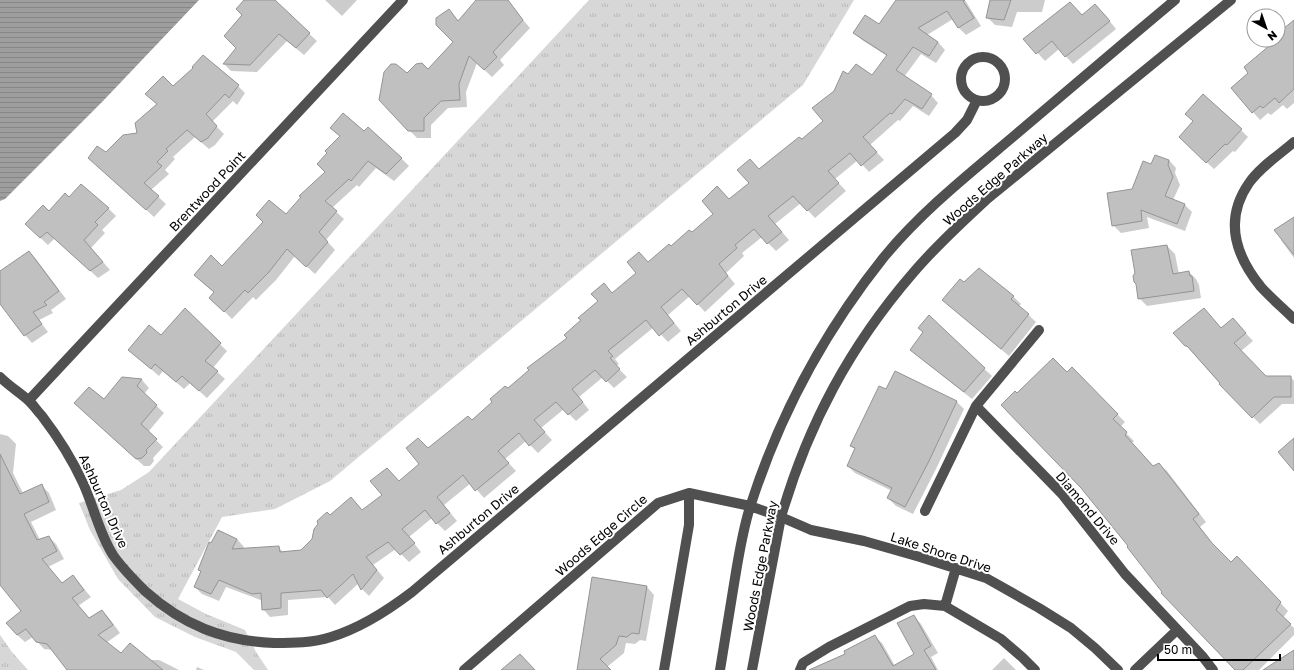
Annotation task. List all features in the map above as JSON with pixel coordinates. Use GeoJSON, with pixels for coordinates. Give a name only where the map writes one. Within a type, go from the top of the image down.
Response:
{"type":"FeatureCollection","features":[{"type":"Feature","properties":{"kind":"street","name":"Brentwood Point"},"geometry":{"type":"LineString","coordinates":[[29,400],[404,0]]}},
{"type":"Feature","properties":{"kind":"street","name":"Woods Edge Parkway"},"geometry":{"type":"LineString","coordinates":[[720,670],[738,560],[750,506],[783,420],[801,382],[822,345],[846,308],[886,256],[919,219],[960,181],[1175,0]]}},
{"type":"Feature","properties":{"kind":"street","name":"Woods Edge Parkway"},"geometry":{"type":"LineString","coordinates":[[752,670],[781,517],[799,460],[815,423],[861,340],[914,272],[955,229],[986,200],[1231,0]]}},
{"type":"Feature","properties":{"kind":"street"},"geometry":{"type":"LineString","coordinates":[[984,56],[991,58],[1002,67],[1005,81],[999,94],[986,101],[977,100],[971,98],[966,93],[962,87],[960,79],[965,65],[977,57],[984,56]]}},
{"type":"Feature","properties":{"kind":"street","name":"Ashburton Drive"},"geometry":{"type":"LineString","coordinates":[[0,377],[29,400],[55,433],[71,458],[84,485],[101,532],[113,555],[131,578],[157,602],[177,616],[196,626],[233,638],[260,642],[285,643],[315,641],[331,637],[351,630],[392,608],[412,592],[955,133],[967,120],[977,100]]}},
{"type":"Feature","properties":{"kind":"street"},"geometry":{"type":"LineString","coordinates":[[1294,142],[1262,169],[1250,183],[1240,199],[1234,220],[1236,242],[1242,258],[1251,274],[1262,288],[1294,319]]}},
{"type":"Feature","properties":{"kind":"street"},"geometry":{"type":"LineString","coordinates":[[925,511],[976,406],[1039,330]]}},
{"type":"Feature","properties":{"kind":"street","name":"Diamond Drive"},"geometry":{"type":"LineString","coordinates":[[976,406],[1062,494],[1125,574],[1203,657],[1213,670]]}},
{"type":"Feature","properties":{"kind":"street","name":"Woods Edge Circle"},"geometry":{"type":"LineString","coordinates":[[464,670],[658,503],[689,493],[750,506],[781,517]]}},
{"type":"Feature","properties":{"kind":"street"},"geometry":{"type":"LineString","coordinates":[[664,670],[689,525],[689,493]]}},
{"type":"Feature","properties":{"kind":"street","name":"Lake Shore Drive"},"geometry":{"type":"LineString","coordinates":[[781,517],[811,530],[864,541],[986,578],[1071,628],[1118,670]]}},
{"type":"Feature","properties":{"kind":"street"},"geometry":{"type":"LineString","coordinates":[[945,606],[956,568]]}},
{"type":"Feature","properties":{"kind":"street"},"geometry":{"type":"LineString","coordinates":[[800,670],[803,663],[829,647],[910,606],[924,604],[945,606],[1001,638],[1035,670]]}},
{"type":"Feature","properties":{"kind":"street"},"geometry":{"type":"LineString","coordinates":[[1135,670],[1177,630]]}},
{"type":"Feature","properties":{"kind":"green space"},"geometry":{"type":"Polygon","coordinates":[[[589,0],[854,0],[803,85],[330,481],[275,509],[222,517],[178,599],[206,614],[245,630],[256,652],[268,670],[254,670],[236,652],[195,637],[155,617],[118,579],[90,530],[79,503],[121,490],[149,472],[589,0]]]}},
{"type":"Feature","properties":{"kind":"green space"},"geometry":{"type":"Polygon","coordinates":[[[0,635],[12,652],[28,670],[0,670],[0,635]]]}},
{"type":"Feature","properties":{"kind":"shaded area"},"geometry":{"type":"Polygon","coordinates":[[[0,0],[199,0],[103,101],[5,199],[0,201],[0,0]]]}},
{"type":"Feature","properties":{"kind":"building"},"geometry":{"type":"Polygon","coordinates":[[[244,0],[275,0],[310,33],[296,48],[279,34],[250,65],[223,64],[236,48],[224,36],[242,15],[236,9],[244,0]]]}},
{"type":"Feature","properties":{"kind":"building"},"geometry":{"type":"Polygon","coordinates":[[[476,0],[508,0],[523,20],[493,52],[497,57],[484,70],[469,56],[459,84],[460,100],[441,101],[424,118],[424,131],[408,131],[379,100],[384,72],[391,64],[396,64],[407,73],[416,64],[422,63],[428,69],[453,42],[436,25],[436,18],[449,9],[458,21],[476,0]]]}},
{"type":"Feature","properties":{"kind":"building"},"geometry":{"type":"Polygon","coordinates":[[[896,0],[965,0],[963,1],[974,18],[958,28],[947,11],[918,28],[938,42],[929,56],[913,47],[896,70],[932,94],[922,109],[905,99],[892,114],[890,113],[863,137],[877,152],[861,166],[850,153],[828,171],[839,183],[807,211],[793,196],[768,216],[782,232],[767,244],[754,229],[735,245],[737,248],[719,264],[728,276],[697,305],[682,289],[661,307],[674,323],[659,336],[646,320],[608,351],[613,356],[610,358],[620,369],[606,382],[595,370],[572,389],[583,402],[568,415],[556,402],[534,420],[545,432],[529,446],[519,433],[498,451],[509,463],[475,491],[463,475],[437,497],[450,513],[436,524],[425,510],[402,529],[415,543],[400,555],[388,542],[366,557],[377,570],[361,590],[353,574],[327,598],[321,590],[281,593],[281,608],[262,610],[261,593],[252,594],[219,580],[211,594],[194,587],[201,571],[198,570],[209,542],[211,543],[218,530],[237,539],[232,549],[279,546],[280,552],[301,550],[312,539],[314,529],[318,524],[317,521],[327,512],[330,515],[351,497],[362,510],[382,495],[370,481],[387,468],[399,481],[419,464],[406,448],[418,438],[428,448],[468,416],[472,420],[492,402],[490,399],[505,386],[508,388],[529,370],[527,368],[567,338],[564,335],[581,320],[578,318],[598,301],[591,294],[604,283],[612,293],[636,273],[627,262],[639,252],[648,262],[669,244],[671,246],[689,230],[692,232],[713,214],[702,201],[717,186],[729,199],[749,183],[737,170],[750,159],[759,169],[799,137],[802,139],[823,121],[812,108],[834,91],[843,71],[848,74],[856,64],[872,75],[887,55],[853,33],[865,15],[879,24],[896,0]]]}},
{"type":"Feature","properties":{"kind":"building"},"geometry":{"type":"Polygon","coordinates":[[[990,0],[1011,0],[1004,20],[986,18],[990,0]]]}},
{"type":"Feature","properties":{"kind":"building"},"geometry":{"type":"Polygon","coordinates":[[[1070,2],[1082,15],[1095,4],[1110,21],[1065,57],[1052,41],[1036,54],[1023,39],[1070,2]]]}},
{"type":"Feature","properties":{"kind":"building"},"geometry":{"type":"Polygon","coordinates":[[[1294,20],[1294,89],[1279,103],[1275,98],[1263,108],[1260,106],[1252,113],[1231,88],[1248,73],[1244,67],[1267,48],[1286,48],[1286,26],[1294,20]]]}},
{"type":"Feature","properties":{"kind":"building"},"geometry":{"type":"Polygon","coordinates":[[[203,55],[239,85],[229,98],[225,94],[206,114],[217,126],[208,138],[201,142],[187,130],[166,149],[168,151],[157,162],[162,166],[144,183],[159,196],[146,210],[88,158],[97,146],[106,152],[123,135],[137,133],[135,123],[157,104],[145,94],[163,76],[173,86],[193,68],[192,67],[203,55]]]}},
{"type":"Feature","properties":{"kind":"building"},"geometry":{"type":"Polygon","coordinates":[[[1203,94],[1242,129],[1227,145],[1225,144],[1206,163],[1179,137],[1193,121],[1185,114],[1203,94]]]}},
{"type":"Feature","properties":{"kind":"building"},"geometry":{"type":"Polygon","coordinates":[[[343,113],[364,131],[368,127],[402,158],[386,174],[368,161],[351,181],[349,179],[325,201],[337,211],[319,232],[328,242],[306,267],[287,249],[269,272],[248,293],[245,290],[224,312],[209,298],[214,292],[194,275],[211,255],[222,266],[263,222],[256,215],[269,200],[286,214],[301,197],[299,196],[325,172],[317,164],[327,153],[325,151],[340,136],[330,128],[343,113]]]}},
{"type":"Feature","properties":{"kind":"building"},"geometry":{"type":"Polygon","coordinates":[[[1155,155],[1169,160],[1168,165],[1173,177],[1165,196],[1185,204],[1177,224],[1141,210],[1142,221],[1112,226],[1107,193],[1132,189],[1143,161],[1151,164],[1155,155]]]}},
{"type":"Feature","properties":{"kind":"building"},"geometry":{"type":"Polygon","coordinates":[[[81,184],[109,208],[95,222],[98,225],[84,240],[103,262],[90,271],[47,232],[40,238],[25,224],[43,205],[49,211],[65,193],[69,197],[81,184]]]}},
{"type":"Feature","properties":{"kind":"building"},"geometry":{"type":"Polygon","coordinates":[[[1294,217],[1294,255],[1274,230],[1294,217]]]}},
{"type":"Feature","properties":{"kind":"building"},"geometry":{"type":"Polygon","coordinates":[[[1167,245],[1173,274],[1189,271],[1190,276],[1192,276],[1194,291],[1138,299],[1136,284],[1133,276],[1135,273],[1131,250],[1167,245]]]}},
{"type":"Feature","properties":{"kind":"building"},"geometry":{"type":"Polygon","coordinates":[[[29,251],[59,291],[44,302],[47,305],[33,312],[42,324],[24,336],[0,304],[0,271],[29,251]]]}},
{"type":"Feature","properties":{"kind":"building"},"geometry":{"type":"Polygon","coordinates":[[[979,268],[1014,296],[1011,299],[1029,314],[1001,349],[942,300],[960,279],[964,282],[979,268]]]}},
{"type":"Feature","properties":{"kind":"building"},"geometry":{"type":"Polygon","coordinates":[[[185,308],[221,343],[205,361],[218,371],[199,391],[182,376],[176,382],[155,364],[151,369],[128,350],[149,325],[161,335],[185,308]]]}},
{"type":"Feature","properties":{"kind":"building"},"geometry":{"type":"Polygon","coordinates":[[[1204,308],[1221,328],[1233,318],[1246,333],[1234,343],[1266,376],[1291,376],[1291,397],[1274,397],[1252,418],[1219,384],[1220,383],[1187,346],[1185,346],[1173,333],[1204,308]]]}},
{"type":"Feature","properties":{"kind":"building"},"geometry":{"type":"Polygon","coordinates":[[[929,315],[985,368],[964,392],[910,350],[923,332],[918,328],[929,315]]]}},
{"type":"Feature","properties":{"kind":"building"},"geometry":{"type":"Polygon","coordinates":[[[1053,358],[1067,372],[1072,367],[1118,414],[1113,419],[1127,432],[1125,435],[1153,466],[1159,463],[1199,514],[1193,519],[1212,543],[1231,562],[1237,556],[1281,602],[1276,610],[1291,624],[1243,670],[1235,670],[1161,593],[1162,592],[1127,547],[1128,546],[1081,488],[1001,405],[1015,391],[1017,393],[1053,358]]]}},
{"type":"Feature","properties":{"kind":"building"},"geometry":{"type":"Polygon","coordinates":[[[895,371],[957,401],[929,461],[905,507],[887,498],[892,488],[847,466],[855,448],[850,446],[879,386],[886,389],[895,371]]]}},
{"type":"Feature","properties":{"kind":"building"},"geometry":{"type":"Polygon","coordinates":[[[122,377],[142,379],[137,386],[157,405],[141,424],[157,439],[146,450],[147,453],[142,458],[136,459],[74,403],[89,387],[104,399],[122,377]]]}},
{"type":"Feature","properties":{"kind":"building"},"geometry":{"type":"Polygon","coordinates":[[[1294,438],[1294,471],[1278,452],[1294,438]]]}},
{"type":"Feature","properties":{"kind":"building"},"geometry":{"type":"Polygon","coordinates":[[[0,454],[20,494],[42,484],[49,502],[24,514],[37,540],[49,536],[57,551],[42,559],[62,583],[73,575],[84,590],[72,598],[89,618],[102,610],[113,625],[98,635],[121,653],[130,643],[163,670],[67,670],[47,644],[36,642],[26,629],[17,635],[6,623],[21,611],[0,585],[0,454]]]}},
{"type":"Feature","properties":{"kind":"building"},"geometry":{"type":"Polygon","coordinates":[[[592,577],[647,586],[639,634],[632,633],[627,637],[619,636],[616,645],[600,659],[611,670],[577,670],[592,577]]]}},
{"type":"Feature","properties":{"kind":"building"},"geometry":{"type":"Polygon","coordinates":[[[914,615],[931,646],[924,650],[936,670],[809,670],[845,654],[844,651],[875,635],[893,666],[914,654],[897,623],[914,615]]]}},
{"type":"Feature","properties":{"kind":"building"},"geometry":{"type":"Polygon","coordinates":[[[1294,650],[1294,670],[1263,670],[1294,650]]]}},
{"type":"Feature","properties":{"kind":"building"},"geometry":{"type":"Polygon","coordinates":[[[520,654],[535,670],[501,670],[520,654]]]}}]}
